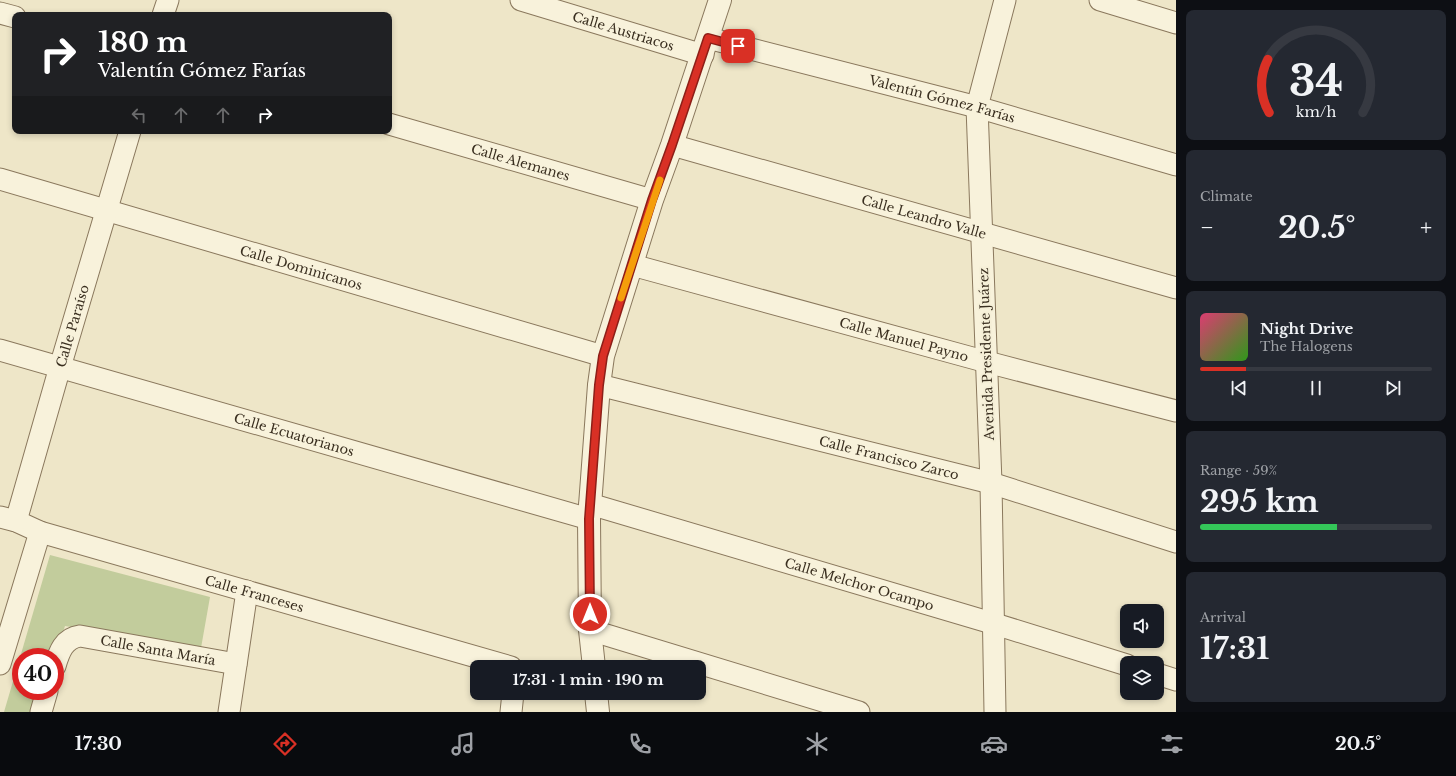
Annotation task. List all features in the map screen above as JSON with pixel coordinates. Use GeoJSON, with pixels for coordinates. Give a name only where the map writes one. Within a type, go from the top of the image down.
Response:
{"type":"FeatureCollection","features":[{"type":"Feature","properties":{"kind":"street"},"geometry":{"type":"LineString","coordinates":[[164,12],[168,0]]}},
{"type":"Feature","properties":{"kind":"street","name":"Calle Austriacos"},"geometry":{"type":"LineString","coordinates":[[521,0],[705,47]]}},
{"type":"Feature","properties":{"kind":"street"},"geometry":{"type":"LineString","coordinates":[[593,660],[590,630],[590,511],[599,385],[603,356],[652,200],[672,145],[720,0]]}},
{"type":"Feature","properties":{"kind":"street","name":"Avenida Presidente Juárez"},"geometry":{"type":"LineString","coordinates":[[995,712],[995,624],[991,483],[977,107],[1005,0]]}},
{"type":"Feature","properties":{"kind":"street"},"geometry":{"type":"LineString","coordinates":[[1100,0],[1176,23]]}},
{"type":"Feature","properties":{"kind":"street"},"geometry":{"type":"LineString","coordinates":[[0,13],[12,16]]}},
{"type":"Feature","properties":{"kind":"street","name":"Valentín Gómez Farías"},"geometry":{"type":"LineString","coordinates":[[705,47],[977,107],[1176,165]]}},
{"type":"Feature","properties":{"kind":"street","name":"Calle Alemanes"},"geometry":{"type":"LineString","coordinates":[[392,125],[652,200]]}},
{"type":"Feature","properties":{"kind":"street","name":"Calle Paraíso"},"geometry":{"type":"LineString","coordinates":[[8,519],[60,367],[129,134]]}},
{"type":"Feature","properties":{"kind":"street","name":"Calle Leandro Valle"},"geometry":{"type":"LineString","coordinates":[[672,145],[1176,288]]}},
{"type":"Feature","properties":{"kind":"street","name":"Calle Dominicanos"},"geometry":{"type":"LineString","coordinates":[[0,179],[603,356]]}},
{"type":"Feature","properties":{"kind":"street","name":"Calle Manuel Payno"},"geometry":{"type":"LineString","coordinates":[[632,265],[987,362],[1176,411]]}},
{"type":"Feature","properties":{"kind":"street","name":"Calle Ecuatorianos"},"geometry":{"type":"LineString","coordinates":[[0,350],[590,511]]}},
{"type":"Feature","properties":{"kind":"street","name":"Calle Francisco Zarco"},"geometry":{"type":"LineString","coordinates":[[599,385],[991,483],[1176,542]]}},
{"type":"Feature","properties":{"kind":"street","name":"Calle Melchor Ocampo"},"geometry":{"type":"LineString","coordinates":[[590,511],[995,624],[1120,663]]}},
{"type":"Feature","properties":{"kind":"street","name":"Calle Franceses"},"geometry":{"type":"LineString","coordinates":[[8,519],[40,532],[486,660]]}},
{"type":"Feature","properties":{"kind":"street"},"geometry":{"type":"LineString","coordinates":[[0,664],[40,532]]}},
{"type":"Feature","properties":{"kind":"street"},"geometry":{"type":"LineString","coordinates":[[229,712],[247,591]]}},
{"type":"Feature","properties":{"kind":"street"},"geometry":{"type":"LineString","coordinates":[[590,630],[859,712]]}},
{"type":"Feature","properties":{"kind":"street","name":"Calle Santa María"},"geometry":{"type":"LineString","coordinates":[[62,648],[73,637],[80,636],[236,664]]}},
{"type":"Feature","properties":{"kind":"street"},"geometry":{"type":"LineString","coordinates":[[1164,676],[1176,680]]}},
{"type":"Feature","properties":{"kind":"street"},"geometry":{"type":"LineString","coordinates":[[41,712],[44,700]]}},
{"type":"Feature","properties":{"kind":"street"},"geometry":{"type":"LineString","coordinates":[[511,712],[512,700]]}},
{"type":"Feature","properties":{"kind":"street"},"geometry":{"type":"LineString","coordinates":[[597,700],[598,712]]}},
{"type":"Feature","properties":{"kind":"green space"},"geometry":{"type":"Polygon","coordinates":[[[50,555],[210,597],[201,648],[65,626],[58,648],[23,648],[50,555]]]}},
{"type":"Feature","properties":{"kind":"green space"},"geometry":{"type":"Polygon","coordinates":[[[12,685],[12,700],[41,700],[37,712],[4,712],[12,685]]]}},
{"type":"Feature","properties":{"kind":"slow traffic"},"geometry":{"type":"LineString","coordinates":[[621,298],[652,200],[660,180]]}},
{"type":"Feature","properties":{"kind":"route"},"geometry":{"type":"LineString","coordinates":[[590,614],[589,519],[599,385],[603,356],[652,200],[708,38],[738,46]]}}]}
